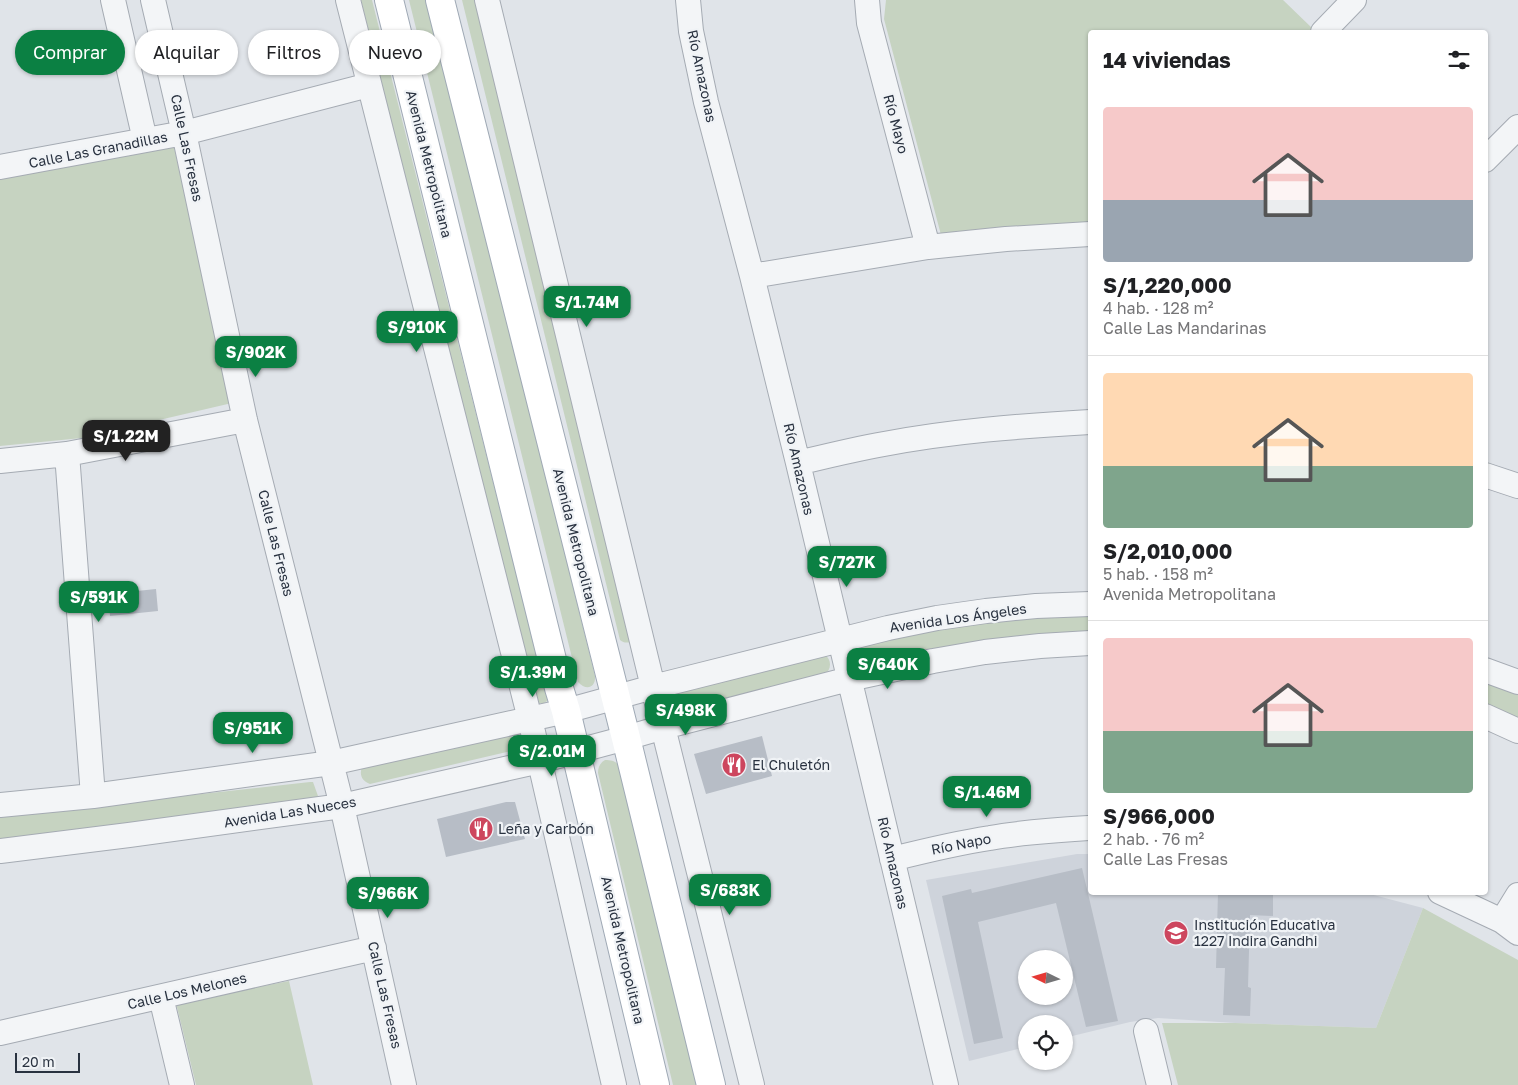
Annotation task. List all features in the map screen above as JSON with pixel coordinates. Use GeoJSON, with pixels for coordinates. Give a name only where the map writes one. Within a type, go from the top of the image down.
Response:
{"type":"FeatureCollection","features":[{"type":"Feature","properties":{"kind":"main road","name":"Avenida Metropolitana"},"geometry":{"type":"LineString","coordinates":[[389,0],[576,750],[655,1085]]}},
{"type":"Feature","properties":{"kind":"main road","name":"Avenida Metropolitana"},"geometry":{"type":"LineString","coordinates":[[440,0],[626,738],[711,1085]]}},
{"type":"Feature","properties":{"kind":"street"},"geometry":{"type":"LineString","coordinates":[[113,0],[145,140]]}},
{"type":"Feature","properties":{"kind":"street","name":"Calle Las Fresas"},"geometry":{"type":"LineString","coordinates":[[153,0],[184,133],[245,420],[342,806],[404,1085]]}},
{"type":"Feature","properties":{"kind":"street"},"geometry":{"type":"LineString","coordinates":[[348,0],[530,719],[614,1085]]}},
{"type":"Feature","properties":{"kind":"street","name":"Río Amazonas"},"geometry":{"type":"LineString","coordinates":[[688,0],[691,31],[706,102],[752,276],[798,463],[946,1085]]}},
{"type":"Feature","properties":{"kind":"street","name":"Río Mayo"},"geometry":{"type":"LineString","coordinates":[[867,0],[869,23],[928,247]]}},
{"type":"Feature","properties":{"kind":"street"},"geometry":{"type":"LineString","coordinates":[[487,1],[752,1085]]}},
{"type":"Feature","properties":{"kind":"street"},"geometry":{"type":"LineString","coordinates":[[1323,30],[1340,5]]}},
{"type":"Feature","properties":{"kind":"street","name":"Calle Las Granadillas"},"geometry":{"type":"LineString","coordinates":[[0,167],[184,133],[369,85]]}},
{"type":"Feature","properties":{"kind":"street"},"geometry":{"type":"LineString","coordinates":[[1488,157],[1518,127]]}},
{"type":"Feature","properties":{"kind":"street"},"geometry":{"type":"LineString","coordinates":[[752,276],[928,247],[1006,238],[1088,234]]}},
{"type":"Feature","properties":{"kind":"street"},"geometry":{"type":"LineString","coordinates":[[0,461],[68,454],[245,420]]}},
{"type":"Feature","properties":{"kind":"street"},"geometry":{"type":"LineString","coordinates":[[798,463],[885,444],[928,437],[996,429],[1088,422]]}},
{"type":"Feature","properties":{"kind":"street"},"geometry":{"type":"LineString","coordinates":[[68,454],[93,796]]}},
{"type":"Feature","properties":{"kind":"street"},"geometry":{"type":"LineString","coordinates":[[1488,476],[1518,486]]}},
{"type":"Feature","properties":{"kind":"street","name":"Avenida Los Ángeles"},"geometry":{"type":"LineString","coordinates":[[566,711],[653,686],[888,628],[966,614],[1036,606],[1088,604]]}},
{"type":"Feature","properties":{"kind":"street"},"geometry":{"type":"LineString","coordinates":[[576,750],[849,679],[933,660],[1040,646],[1088,644]]}},
{"type":"Feature","properties":{"kind":"street"},"geometry":{"type":"LineString","coordinates":[[1488,671],[1518,682]]}},
{"type":"Feature","properties":{"kind":"street"},"geometry":{"type":"LineString","coordinates":[[0,805],[93,796],[331,763],[566,711]]}},
{"type":"Feature","properties":{"kind":"street"},"geometry":{"type":"LineString","coordinates":[[1488,717],[1518,731]]}},
{"type":"Feature","properties":{"kind":"street","name":"Avenida Las Nueces"},"geometry":{"type":"LineString","coordinates":[[0,851],[342,806],[540,761],[576,750]]}},
{"type":"Feature","properties":{"kind":"street","name":"Río Napo"},"geometry":{"type":"LineString","coordinates":[[892,859],[990,838],[1041,831],[1088,828]]}},
{"type":"Feature","properties":{"kind":"street"},"geometry":{"type":"LineString","coordinates":[[1446,895],[1510,927],[1518,895]]}},
{"type":"Feature","properties":{"kind":"street","name":"Calle Los Melones"},"geometry":{"type":"LineString","coordinates":[[0,1033],[374,948]]}},
{"type":"Feature","properties":{"kind":"street"},"geometry":{"type":"LineString","coordinates":[[161,997],[182,1085]]}},
{"type":"Feature","properties":{"kind":"street"},"geometry":{"type":"LineString","coordinates":[[1146,1030],[1159,1085]]}},
{"type":"Feature","properties":{"kind":"shaded area","name":"Institución Educativa 1227 Indira Gandhi"},"geometry":{"type":"Polygon","coordinates":[[[1077,854],[1088,854],[1088,895],[1374,895],[1423,908],[1376,1028],[1158,1018],[1130,1022],[1073,1036],[1073,1015],[1018,1015],[1018,1049],[969,1061],[926,880],[1077,854]]]}},
{"type":"Feature","properties":{"kind":"green space"},"geometry":{"type":"Polygon","coordinates":[[[361,0],[372,0],[380,30],[368,30],[361,0]]]}},
{"type":"Feature","properties":{"kind":"green space"},"geometry":{"type":"Polygon","coordinates":[[[409,0],[428,0],[435,30],[416,30],[409,0]]]}},
{"type":"Feature","properties":{"kind":"green space"},"geometry":{"type":"Polygon","coordinates":[[[462,0],[476,0],[631,642],[620,640],[462,0]]]}},
{"type":"Feature","properties":{"kind":"green space"},"geometry":{"type":"Polygon","coordinates":[[[886,0],[1283,0],[1312,28],[1310,30],[1088,30],[1088,227],[941,235],[884,19],[886,0]]]}},
{"type":"Feature","properties":{"kind":"green space"},"geometry":{"type":"Polygon","coordinates":[[[441,53],[595,676],[594,683],[590,687],[584,687],[578,682],[428,75],[441,75],[441,53]]]}},
{"type":"Feature","properties":{"kind":"green space"},"geometry":{"type":"Polygon","coordinates":[[[380,75],[391,75],[547,697],[547,701],[544,703],[539,703],[536,700],[380,75]]]}},
{"type":"Feature","properties":{"kind":"green space"},"geometry":{"type":"Polygon","coordinates":[[[173,143],[232,403],[82,438],[0,446],[0,176],[173,143]]]}},
{"type":"Feature","properties":{"kind":"green space"},"geometry":{"type":"Polygon","coordinates":[[[1088,615],[1088,634],[984,642],[930,649],[869,662],[861,659],[859,654],[860,645],[926,630],[1037,617],[1088,615]]]}},
{"type":"Feature","properties":{"kind":"green space"},"geometry":{"type":"Polygon","coordinates":[[[824,654],[829,659],[830,667],[824,675],[678,712],[669,705],[669,693],[824,654]]]}},
{"type":"Feature","properties":{"kind":"green space"},"geometry":{"type":"Polygon","coordinates":[[[1488,682],[1518,694],[1518,719],[1488,706],[1488,682]]]}},
{"type":"Feature","properties":{"kind":"green space"},"geometry":{"type":"Polygon","coordinates":[[[510,730],[515,750],[370,784],[361,775],[362,767],[510,730]]]}},
{"type":"Feature","properties":{"kind":"green space"},"geometry":{"type":"Polygon","coordinates":[[[605,760],[614,761],[620,767],[701,1085],[673,1085],[598,773],[600,765],[605,760]]]}},
{"type":"Feature","properties":{"kind":"green space"},"geometry":{"type":"Polygon","coordinates":[[[313,782],[318,796],[316,798],[126,825],[0,839],[0,816],[313,782]]]}},
{"type":"Feature","properties":{"kind":"green space"},"geometry":{"type":"Polygon","coordinates":[[[1423,908],[1518,960],[1518,1085],[1178,1085],[1162,1023],[1235,1023],[1376,1028],[1423,908]]]}},
{"type":"Feature","properties":{"kind":"green space"},"geometry":{"type":"Polygon","coordinates":[[[289,981],[313,1085],[196,1085],[176,1003],[289,981]]]}},
{"type":"Feature","properties":{"kind":"building"},"geometry":{"type":"Polygon","coordinates":[[[156,589],[158,611],[110,616],[108,594],[156,589]]]}},
{"type":"Feature","properties":{"kind":"building","name":"El Chuletón"},"geometry":{"type":"Polygon","coordinates":[[[762,736],[772,776],[706,794],[694,754],[762,736]]]}},
{"type":"Feature","properties":{"kind":"building","name":"Leña y Carbón"},"geometry":{"type":"Polygon","coordinates":[[[506,802],[515,802],[525,839],[446,857],[437,819],[506,802]]]}},
{"type":"Feature","properties":{"kind":"building"},"geometry":{"type":"Polygon","coordinates":[[[1082,868],[1118,1021],[1086,1027],[1073,973],[1073,950],[1067,950],[1056,903],[978,922],[1003,1038],[974,1044],[942,896],[971,889],[972,893],[1082,868]]]}},
{"type":"Feature","properties":{"kind":"building"},"geometry":{"type":"Polygon","coordinates":[[[1218,895],[1273,895],[1273,916],[1250,915],[1248,987],[1251,988],[1250,1016],[1223,1015],[1225,968],[1216,968],[1218,895]]]}},
{"type":"Feature","properties":{"kind":"place","name":"El Chuletón"},"geometry":{"type":"Point","coordinates":[734,765]}},
{"type":"Feature","properties":{"kind":"place","name":"Leña y Carbón"},"geometry":{"type":"Point","coordinates":[481,829]}},
{"type":"Feature","properties":{"kind":"place","name":"Institución Educativa 1227 Indira Gandhi"},"geometry":{"type":"Point","coordinates":[1176,933]}}]}
